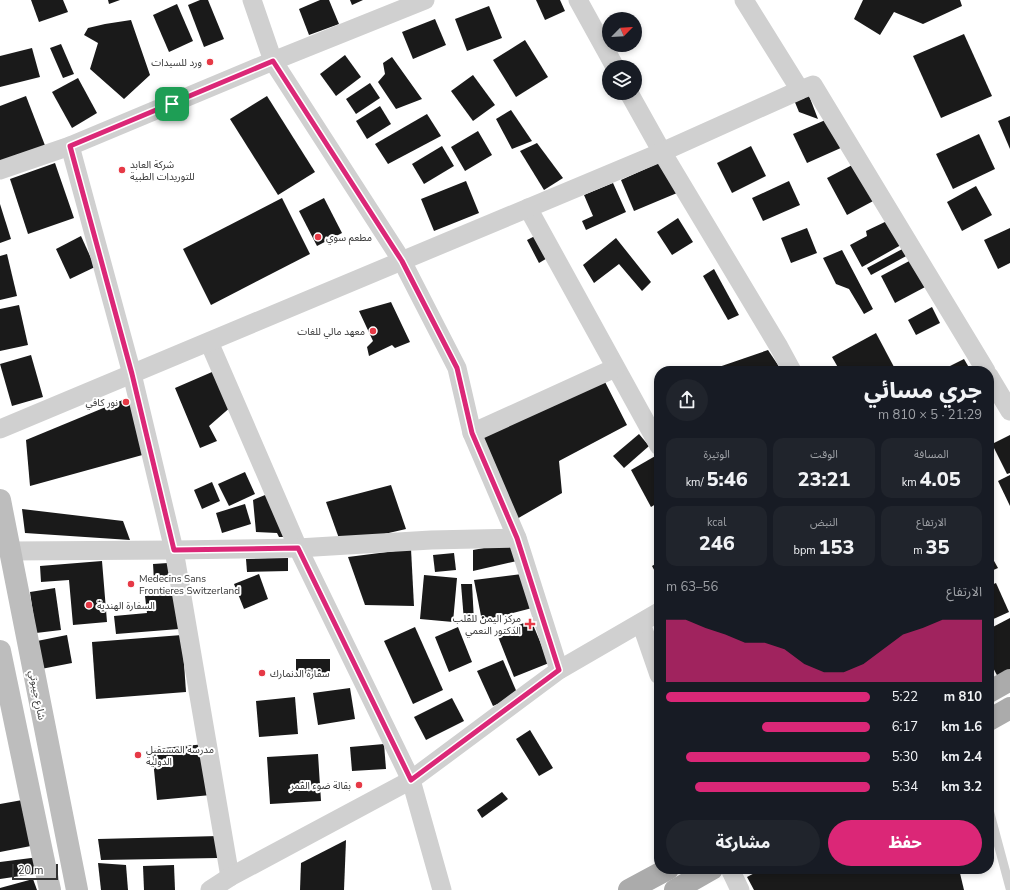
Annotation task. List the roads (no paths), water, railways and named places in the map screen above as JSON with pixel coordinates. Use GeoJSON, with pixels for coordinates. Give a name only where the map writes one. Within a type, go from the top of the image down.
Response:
{"type":"FeatureCollection","features":[{"type":"Feature","properties":{"kind":"main road"},"geometry":{"type":"LineString","coordinates":[[994,689],[1010,680]]}},
{"type":"Feature","properties":{"kind":"main road"},"geometry":{"type":"LineString","coordinates":[[994,717],[1010,708]]}},
{"type":"Feature","properties":{"kind":"main road"},"geometry":{"type":"LineString","coordinates":[[630,890],[659,874]]}},
{"type":"Feature","properties":{"kind":"main road"},"geometry":{"type":"LineString","coordinates":[[675,890],[703,874]]}},
{"type":"Feature","properties":{"kind":"street"},"geometry":{"type":"LineString","coordinates":[[252,0],[273,61],[402,261],[457,368],[472,433],[517,538],[559,670]]}},
{"type":"Feature","properties":{"kind":"street"},"geometry":{"type":"LineString","coordinates":[[0,170],[70,146],[273,61],[425,0]]}},
{"type":"Feature","properties":{"kind":"street"},"geometry":{"type":"LineString","coordinates":[[578,0],[611,60]]}},
{"type":"Feature","properties":{"kind":"street"},"geometry":{"type":"LineString","coordinates":[[744,0],[800,90]]}},
{"type":"Feature","properties":{"kind":"street"},"geometry":{"type":"LineString","coordinates":[[0,429],[662,152],[813,85],[983,366]]}},
{"type":"Feature","properties":{"kind":"street"},"geometry":{"type":"LineString","coordinates":[[633,100],[662,152],[789,366]]}},
{"type":"Feature","properties":{"kind":"street"},"geometry":{"type":"LineString","coordinates":[[70,146],[132,374],[174,550],[230,877]]}},
{"type":"Feature","properties":{"kind":"street"},"geometry":{"type":"LineString","coordinates":[[528,208],[654,437]]}},
{"type":"Feature","properties":{"kind":"street"},"geometry":{"type":"LineString","coordinates":[[209,342],[298,548],[411,780],[442,890]]}},
{"type":"Feature","properties":{"kind":"street"},"geometry":{"type":"LineString","coordinates":[[472,433],[615,368]]}},
{"type":"Feature","properties":{"kind":"street"},"geometry":{"type":"LineString","coordinates":[[994,385],[1003,402]]}},
{"type":"Feature","properties":{"kind":"street","name":"شارع جيبوتي"},"geometry":{"type":"LineString","coordinates":[[0,500],[77,890]]}},
{"type":"Feature","properties":{"kind":"street"},"geometry":{"type":"LineString","coordinates":[[10,551],[298,548],[430,540],[517,538]]}},
{"type":"Feature","properties":{"kind":"street"},"geometry":{"type":"LineString","coordinates":[[210,890],[230,877],[411,780],[559,670],[654,615]]}},
{"type":"Feature","properties":{"kind":"street"},"geometry":{"type":"LineString","coordinates":[[641,623],[654,661]]}},
{"type":"Feature","properties":{"kind":"street"},"geometry":{"type":"LineString","coordinates":[[0,650],[50,890]]}},
{"type":"Feature","properties":{"kind":"street"},"geometry":{"type":"LineString","coordinates":[[732,874],[740,890]]}},
{"type":"Feature","properties":{"kind":"lane"},"geometry":{"type":"LineString","coordinates":[[994,829],[1010,888]]}},
{"type":"Feature","properties":{"kind":"place","name":"ورد للسيدات"},"geometry":{"type":"Point","coordinates":[210,62]}},
{"type":"Feature","properties":{"kind":"place","name":"شركة العابد للتوريدات الطبية"},"geometry":{"type":"Point","coordinates":[122,170]}},
{"type":"Feature","properties":{"kind":"place","name":"مطعم سوي"},"geometry":{"type":"Point","coordinates":[318,237]}},
{"type":"Feature","properties":{"kind":"place","name":"معهد مالي للغات"},"geometry":{"type":"Point","coordinates":[373,331]}},
{"type":"Feature","properties":{"kind":"place","name":"نور كافي"},"geometry":{"type":"Point","coordinates":[126,402]}},
{"type":"Feature","properties":{"kind":"place","name":"Medecins Sans Frontieres Switzerland"},"geometry":{"type":"Point","coordinates":[131,584]}},
{"type":"Feature","properties":{"kind":"place","name":"السفارة الهندية"},"geometry":{"type":"Point","coordinates":[89,605]}},
{"type":"Feature","properties":{"kind":"place","name":"مركز اليمن للقلب الدكتور النعمي"},"geometry":{"type":"Point","coordinates":[530,624]}},
{"type":"Feature","properties":{"kind":"place","name":"سفارة الدنمارك"},"geometry":{"type":"Point","coordinates":[262,673]}},
{"type":"Feature","properties":{"kind":"place","name":"مدرسة المستقبل الدولية"},"geometry":{"type":"Point","coordinates":[138,755]}},
{"type":"Feature","properties":{"kind":"place","name":"بقالة ضوء القمر"},"geometry":{"type":"Point","coordinates":[359,785]}}]}
